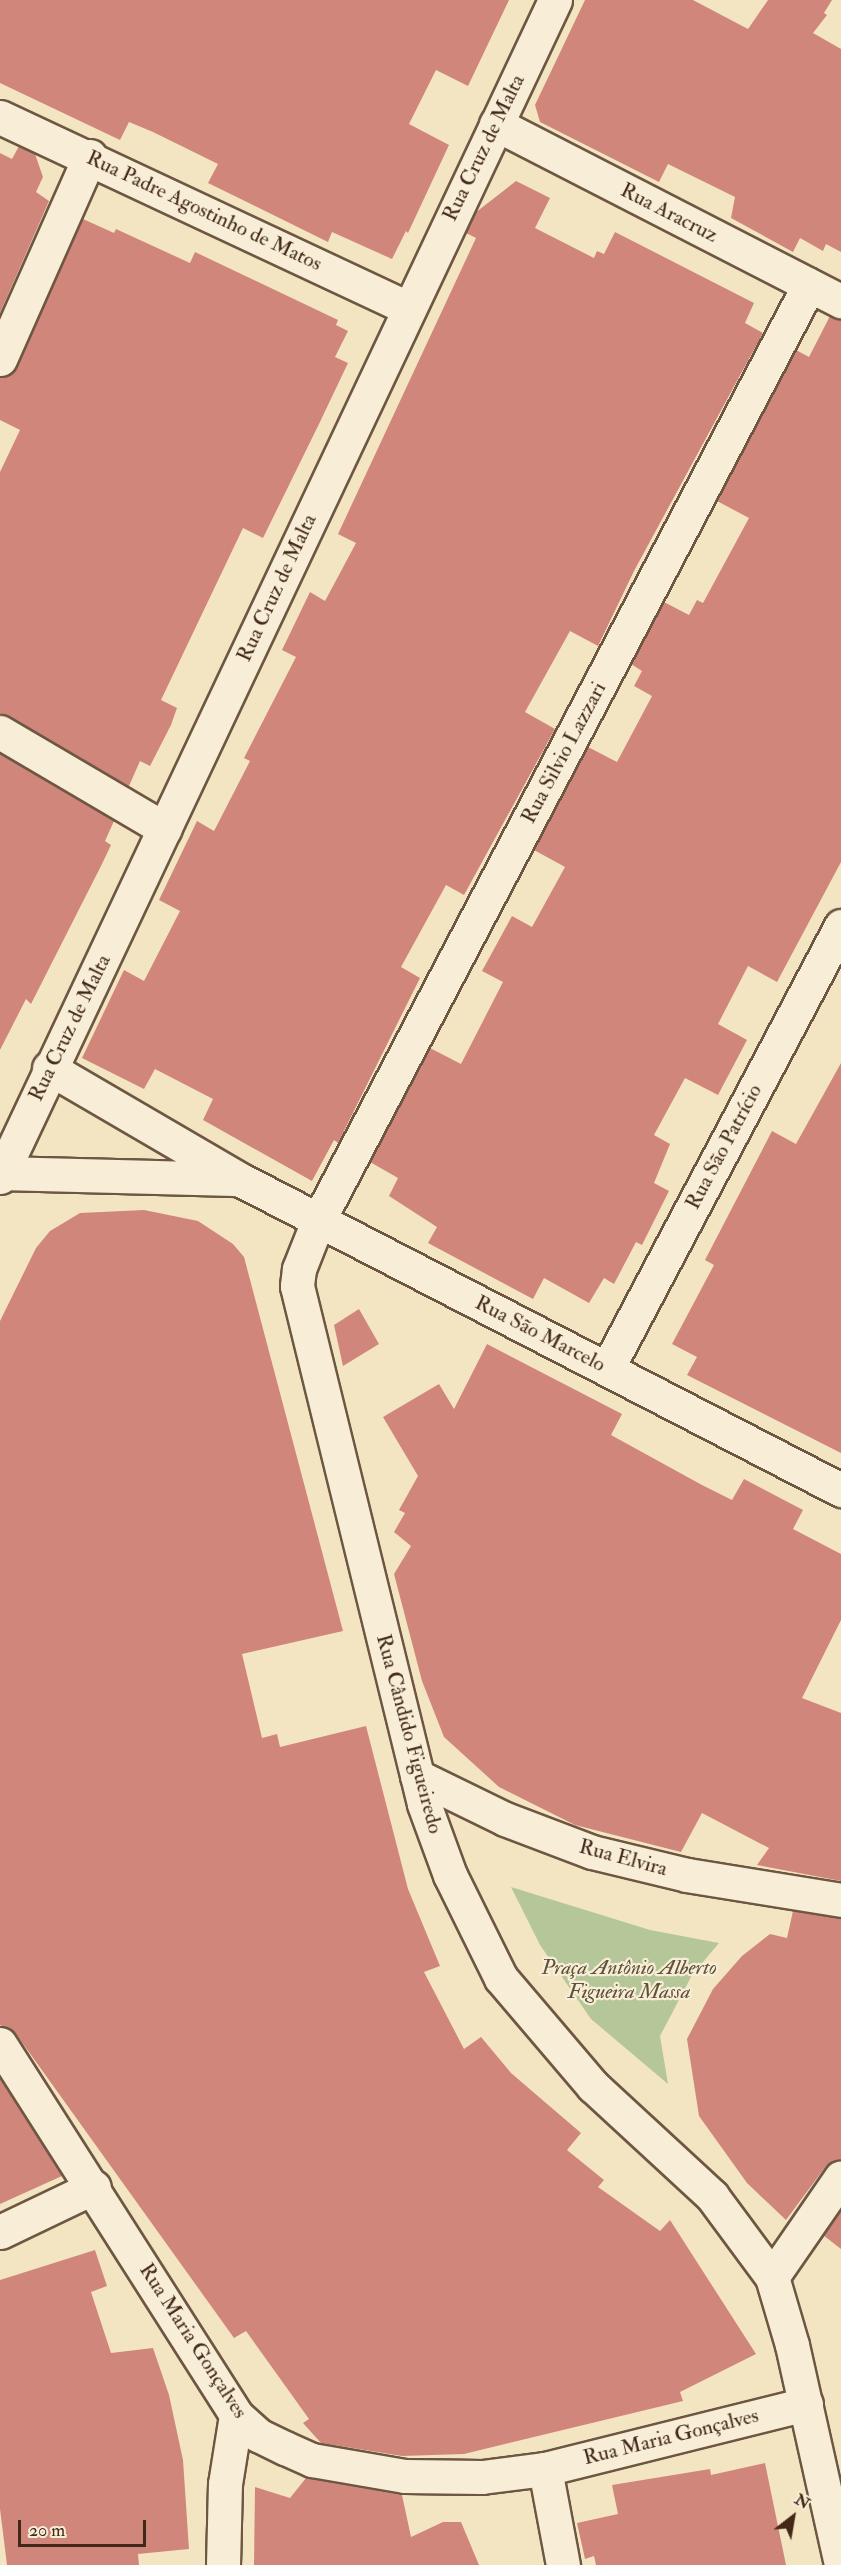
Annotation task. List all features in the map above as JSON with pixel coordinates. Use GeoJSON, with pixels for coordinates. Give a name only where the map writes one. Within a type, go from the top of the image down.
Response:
{"type":"FeatureCollection","features":[{"type":"Feature","properties":{"kind":"street","name":"Rua Cruz de Malta"},"geometry":{"type":"LineString","coordinates":[[0,1174],[165,829],[407,308],[555,0]]}},
{"type":"Feature","properties":{"kind":"street","name":"Rua Padre Agostinho de Matos"},"geometry":{"type":"LineString","coordinates":[[0,117],[90,156],[407,308]]}},
{"type":"Feature","properties":{"kind":"street","name":"Rua Aracruz"},"geometry":{"type":"LineString","coordinates":[[496,124],[841,301]]}},
{"type":"Feature","properties":{"kind":"street"},"geometry":{"type":"LineString","coordinates":[[0,359],[90,156]]}},
{"type":"Feature","properties":{"kind":"street","name":"Rua Silvio Lazzari"},"geometry":{"type":"LineString","coordinates":[[318,1221],[809,285]]}},
{"type":"Feature","properties":{"kind":"street"},"geometry":{"type":"LineString","coordinates":[[0,732],[165,829]]}},
{"type":"Feature","properties":{"kind":"street","name":"Rua São Patrício"},"geometry":{"type":"LineString","coordinates":[[607,1369],[841,926]]}},
{"type":"Feature","properties":{"kind":"street","name":"Rua São Marcelo"},"geometry":{"type":"LineString","coordinates":[[50,1068],[239,1179],[841,1490]]}},
{"type":"Feature","properties":{"kind":"street","name":"Rua São Marcelo"},"geometry":{"type":"LineString","coordinates":[[0,1174],[239,1179]]}},
{"type":"Feature","properties":{"kind":"street","name":"Rua Cândido Figueiredo"},"geometry":{"type":"LineString","coordinates":[[318,1221],[299,1269],[297,1286],[417,1776],[450,1875],[501,1978],[593,2086],[712,2196],[772,2277],[806,2404],[841,2565]]}},
{"type":"Feature","properties":{"kind":"street","name":"Rua Elvira"},"geometry":{"type":"LineString","coordinates":[[417,1776],[506,1819],[592,1852],[687,1875],[841,1900]]}},
{"type":"Feature","properties":{"kind":"street","name":"Rua Maria Gonçalves"},"geometry":{"type":"LineString","coordinates":[[0,2044],[94,2187],[236,2415],[258,2435],[285,2448],[312,2460],[405,2476],[482,2477],[545,2469],[806,2404]]}},
{"type":"Feature","properties":{"kind":"street"},"geometry":{"type":"LineString","coordinates":[[772,2277],[841,2177]]}},
{"type":"Feature","properties":{"kind":"street"},"geometry":{"type":"LineString","coordinates":[[0,2232],[94,2187]]}},
{"type":"Feature","properties":{"kind":"street"},"geometry":{"type":"LineString","coordinates":[[224,2565],[225,2484],[236,2415]]}},
{"type":"Feature","properties":{"kind":"street"},"geometry":{"type":"LineString","coordinates":[[545,2469],[563,2565]]}},
{"type":"Feature","properties":{"kind":"green space","name":"Praça Antônio Alberto Figueira Massa"},"geometry":{"type":"Polygon","coordinates":[[[511,1887],[650,1930],[719,1943],[692,1975],[660,2036],[668,2084],[591,2019],[540,1945],[511,1887]]]}},
{"type":"Feature","properties":{"kind":"building"},"geometry":{"type":"Polygon","coordinates":[[[0,0],[509,0],[468,86],[436,70],[409,124],[449,145],[408,233],[406,231],[392,259],[332,232],[328,242],[208,183],[218,164],[153,132],[129,122],[120,140],[0,83],[0,0]]]}},
{"type":"Feature","properties":{"kind":"building"},"geometry":{"type":"Polygon","coordinates":[[[585,0],[693,0],[748,29],[768,0],[832,0],[824,13],[827,15],[813,33],[841,49],[841,252],[826,244],[823,251],[800,238],[793,252],[731,218],[735,197],[668,164],[659,182],[540,122],[535,105],[585,0]]]}},
{"type":"Feature","properties":{"kind":"building"},"geometry":{"type":"Polygon","coordinates":[[[19,146],[35,154],[43,177],[36,192],[49,201],[0,313],[0,153],[12,159],[19,146]]]}},
{"type":"Feature","properties":{"kind":"building"},"geometry":{"type":"Polygon","coordinates":[[[516,181],[550,198],[535,228],[594,258],[597,251],[604,254],[615,232],[754,303],[745,323],[763,333],[634,571],[598,646],[570,631],[525,712],[555,729],[464,895],[446,885],[401,967],[420,978],[338,1143],[334,1140],[312,1181],[203,1120],[213,1099],[155,1069],[144,1089],[82,1058],[124,970],[144,981],[180,911],[159,900],[197,821],[214,831],[250,761],[244,758],[296,657],[282,650],[310,592],[325,601],[356,543],[338,534],[476,238],[466,233],[475,213],[516,181]]]}},
{"type":"Feature","properties":{"kind":"building"},"geometry":{"type":"Polygon","coordinates":[[[83,219],[114,233],[116,229],[190,263],[195,252],[338,320],[336,325],[348,331],[335,357],[348,363],[319,424],[263,538],[243,528],[161,700],[177,708],[171,725],[150,766],[140,761],[129,786],[0,713],[0,472],[20,430],[0,420],[0,377],[11,374],[17,367],[83,219]]]}},
{"type":"Feature","properties":{"kind":"building"},"geometry":{"type":"Polygon","coordinates":[[[830,316],[841,320],[841,862],[777,982],[748,966],[718,1024],[747,1040],[718,1095],[685,1078],[654,1135],[670,1144],[654,1183],[669,1191],[642,1245],[636,1242],[614,1284],[604,1278],[589,1303],[544,1278],[533,1299],[428,1243],[437,1227],[389,1196],[398,1178],[370,1162],[430,1048],[461,1064],[503,982],[482,971],[512,916],[532,927],[565,867],[534,850],[588,747],[617,762],[652,696],[634,686],[642,671],[631,664],[664,602],[689,615],[697,600],[703,603],[749,518],[717,501],[796,350],[809,357],[830,316]]]}},
{"type":"Feature","properties":{"kind":"building"},"geometry":{"type":"Polygon","coordinates":[[[0,754],[114,821],[105,841],[111,845],[102,864],[31,1004],[26,999],[0,1050],[0,754]]]}},
{"type":"Feature","properties":{"kind":"building"},"geometry":{"type":"Polygon","coordinates":[[[841,1063],[841,1453],[687,1375],[697,1357],[672,1344],[714,1265],[705,1260],[772,1131],[796,1144],[841,1063]]]}},
{"type":"Feature","properties":{"kind":"building"},"geometry":{"type":"Polygon","coordinates":[[[144,1210],[198,1221],[233,1244],[244,1257],[343,1631],[242,1654],[262,1738],[277,1734],[280,1747],[366,1726],[408,1889],[440,1966],[424,1972],[464,2049],[481,2037],[511,2073],[581,2133],[567,2150],[604,2180],[598,2187],[660,2231],[670,2220],[756,2354],[680,2392],[683,2401],[464,2454],[402,2456],[321,2443],[303,2423],[309,2419],[246,2331],[234,2338],[16,2034],[0,2025],[0,1321],[36,1248],[50,1231],[80,1213],[144,1210]]]}},
{"type":"Feature","properties":{"kind":"building"},"geometry":{"type":"Polygon","coordinates":[[[359,1309],[379,1344],[343,1366],[334,1325],[359,1309]]]}},
{"type":"Feature","properties":{"kind":"building"},"geometry":{"type":"Polygon","coordinates":[[[487,1344],[622,1414],[611,1435],[702,1485],[732,1500],[744,1479],[803,1510],[793,1529],[841,1554],[841,1620],[802,1698],[841,1713],[841,1881],[757,1865],[769,1848],[702,1813],[681,1852],[575,1825],[499,1787],[444,1737],[422,1681],[394,1574],[411,1546],[394,1532],[405,1513],[399,1510],[418,1476],[383,1417],[439,1384],[454,1409],[487,1344]]]}},
{"type":"Feature","properties":{"kind":"building"},"geometry":{"type":"Polygon","coordinates":[[[793,1911],[841,1918],[841,2159],[826,2166],[786,2220],[747,2183],[699,2116],[687,2039],[713,1989],[742,1956],[770,1934],[787,1938],[793,1911]]]}},
{"type":"Feature","properties":{"kind":"building"},"geometry":{"type":"Polygon","coordinates":[[[0,2079],[62,2176],[0,2204],[0,2079]]]}},
{"type":"Feature","properties":{"kind":"building"},"geometry":{"type":"Polygon","coordinates":[[[841,2210],[841,2249],[823,2235],[841,2210]]]}},
{"type":"Feature","properties":{"kind":"building"},"geometry":{"type":"Polygon","coordinates":[[[95,2250],[107,2286],[91,2292],[111,2353],[153,2348],[169,2395],[183,2460],[189,2549],[138,2554],[139,2565],[7,2565],[0,2509],[0,2280],[95,2250]]]}},
{"type":"Feature","properties":{"kind":"building"},"geometry":{"type":"Polygon","coordinates":[[[765,2463],[786,2565],[596,2565],[594,2556],[585,2559],[577,2523],[618,2514],[612,2485],[710,2469],[711,2475],[765,2463]]]}},
{"type":"Feature","properties":{"kind":"building"},"geometry":{"type":"Polygon","coordinates":[[[306,2478],[402,2495],[411,2537],[443,2522],[461,2522],[479,2565],[254,2565],[255,2487],[290,2498],[306,2478]]]}}]}
